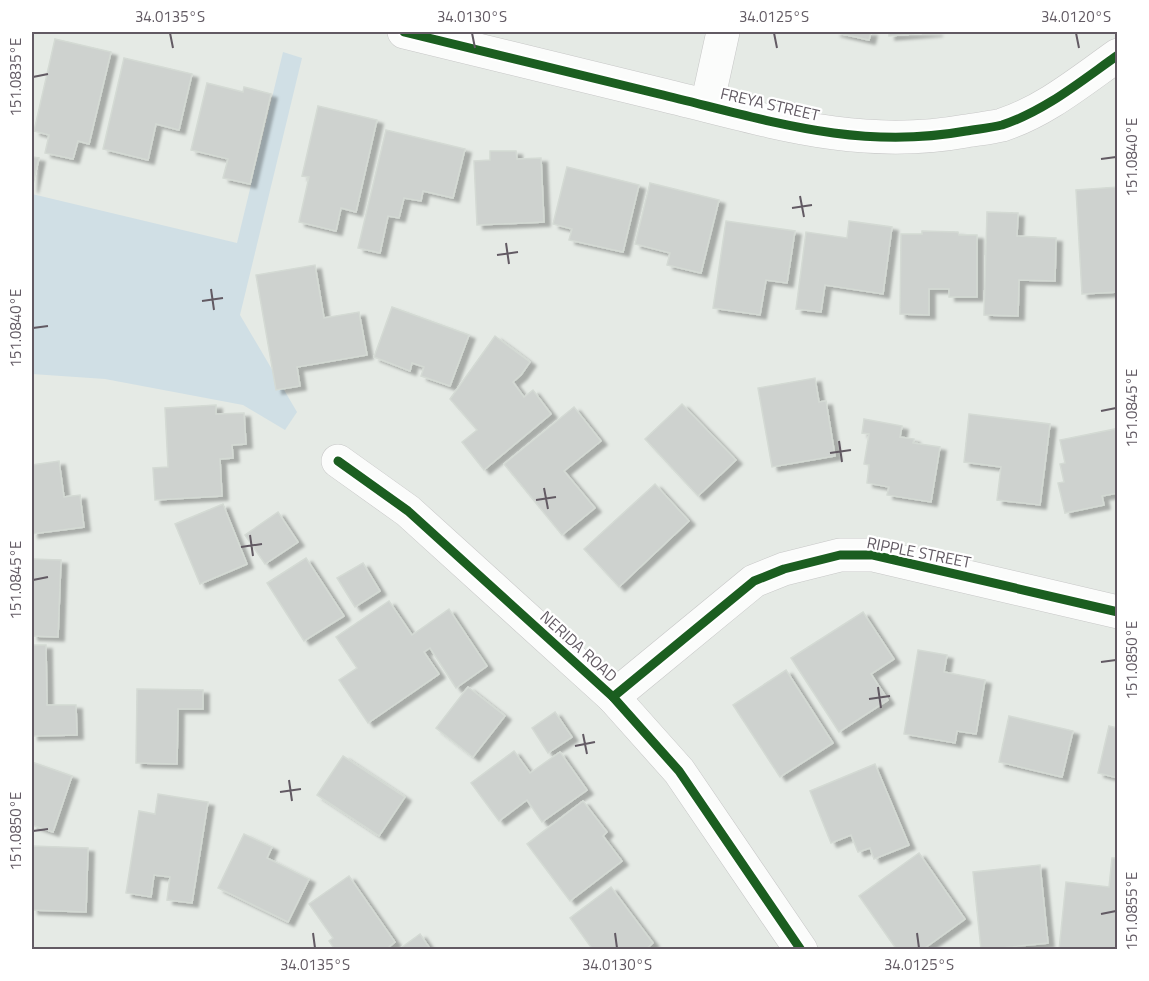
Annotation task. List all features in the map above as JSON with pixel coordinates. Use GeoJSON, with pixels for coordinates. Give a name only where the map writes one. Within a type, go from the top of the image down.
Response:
{"type":"FeatureCollection","features":[{"type":"Feature","properties":{"kind":"street","name":"FREYA STREET"},"geometry":{"type":"LineString","coordinates":[[404,32],[707,105],[765,122],[811,131],[864,137],[949,134],[1000,125],[1030,114],[1118,55]]}},
{"type":"Feature","properties":{"kind":"street"},"geometry":{"type":"LineString","coordinates":[[707,105],[723,32]]}},
{"type":"Feature","properties":{"kind":"street","name":"NERIDA ROAD"},"geometry":{"type":"LineString","coordinates":[[338,461],[408,511],[613,697],[679,771],[801,950]]}},
{"type":"Feature","properties":{"kind":"street","name":"RIPPLE STREET"},"geometry":{"type":"LineString","coordinates":[[613,697],[754,581],[784,568],[840,555],[873,555],[1118,612]]}},
{"type":"Feature","properties":{"kind":"shaded area"},"geometry":{"type":"Polygon","coordinates":[[[283,52],[302,58],[240,315],[297,412],[285,430],[243,405],[105,379],[32,374],[32,194],[237,243],[283,52]]]}},
{"type":"Feature","properties":{"kind":"building"},"geometry":{"type":"Polygon","coordinates":[[[834,32],[871,32],[869,40],[834,32]]]}},
{"type":"Feature","properties":{"kind":"building"},"geometry":{"type":"Polygon","coordinates":[[[889,32],[937,32],[889,36],[889,32]]]}},
{"type":"Feature","properties":{"kind":"building"},"geometry":{"type":"Polygon","coordinates":[[[55,39],[111,52],[89,144],[78,141],[73,159],[45,153],[49,135],[34,131],[55,39]]]}},
{"type":"Feature","properties":{"kind":"building"},"geometry":{"type":"Polygon","coordinates":[[[124,58],[192,74],[179,130],[156,124],[148,160],[103,149],[124,58]]]}},
{"type":"Feature","properties":{"kind":"building"},"geometry":{"type":"Polygon","coordinates":[[[207,83],[243,92],[244,87],[271,94],[250,184],[223,178],[228,159],[191,150],[207,83]]]}},
{"type":"Feature","properties":{"kind":"building"},"geometry":{"type":"Polygon","coordinates":[[[318,106],[377,120],[356,212],[341,208],[336,231],[299,222],[309,177],[302,176],[318,106]]]}},
{"type":"Feature","properties":{"kind":"building"},"geometry":{"type":"Polygon","coordinates":[[[386,130],[465,149],[453,198],[423,191],[421,201],[404,198],[399,218],[388,216],[380,253],[358,248],[386,130]]]}},
{"type":"Feature","properties":{"kind":"building"},"geometry":{"type":"Polygon","coordinates":[[[490,151],[516,151],[517,159],[541,158],[544,222],[477,225],[474,161],[490,160],[490,151]]]}},
{"type":"Feature","properties":{"kind":"building"},"geometry":{"type":"Polygon","coordinates":[[[32,157],[39,158],[32,189],[32,157]]]}},
{"type":"Feature","properties":{"kind":"building"},"geometry":{"type":"Polygon","coordinates":[[[567,167],[639,185],[623,252],[569,240],[572,229],[553,224],[567,167]]]}},
{"type":"Feature","properties":{"kind":"building"},"geometry":{"type":"Polygon","coordinates":[[[650,183],[719,200],[701,273],[667,265],[670,253],[635,244],[650,183]]]}},
{"type":"Feature","properties":{"kind":"building"},"geometry":{"type":"Polygon","coordinates":[[[1118,187],[1118,292],[1082,294],[1076,190],[1118,187]]]}},
{"type":"Feature","properties":{"kind":"building"},"geometry":{"type":"Polygon","coordinates":[[[987,212],[1018,213],[1017,236],[1056,238],[1055,281],[1019,280],[1018,316],[984,315],[987,212]]]}},
{"type":"Feature","properties":{"kind":"building"},"geometry":{"type":"Polygon","coordinates":[[[726,221],[795,231],[787,283],[766,280],[760,315],[713,308],[726,221]]]}},
{"type":"Feature","properties":{"kind":"building"},"geometry":{"type":"Polygon","coordinates":[[[849,221],[892,227],[883,294],[825,285],[821,312],[796,309],[806,232],[847,238],[849,221]]]}},
{"type":"Feature","properties":{"kind":"building"},"geometry":{"type":"Polygon","coordinates":[[[922,231],[977,235],[977,297],[949,297],[949,289],[929,289],[929,315],[900,314],[901,234],[922,234],[922,231]]]}},
{"type":"Feature","properties":{"kind":"building"},"geometry":{"type":"Polygon","coordinates":[[[315,265],[324,318],[359,312],[367,355],[297,367],[300,386],[276,390],[256,275],[315,265]]]}},
{"type":"Feature","properties":{"kind":"building"},"geometry":{"type":"Polygon","coordinates":[[[392,307],[469,335],[450,386],[421,376],[424,367],[412,363],[410,371],[374,357],[392,307]]]}},
{"type":"Feature","properties":{"kind":"building"},"geometry":{"type":"Polygon","coordinates":[[[495,336],[530,362],[513,382],[524,397],[533,390],[551,414],[484,470],[462,442],[477,430],[450,399],[495,336]]]}},
{"type":"Feature","properties":{"kind":"building"},"geometry":{"type":"Polygon","coordinates":[[[815,378],[819,402],[826,401],[835,456],[772,467],[758,388],[815,378]]]}},
{"type":"Feature","properties":{"kind":"building"},"geometry":{"type":"Polygon","coordinates":[[[682,404],[736,460],[698,496],[645,439],[682,404]]]}},
{"type":"Feature","properties":{"kind":"building"},"geometry":{"type":"Polygon","coordinates":[[[216,405],[216,414],[244,413],[246,444],[232,445],[233,458],[220,459],[222,496],[155,500],[153,468],[168,467],[165,408],[216,405]]]}},
{"type":"Feature","properties":{"kind":"building"},"geometry":{"type":"Polygon","coordinates":[[[574,407],[601,441],[564,471],[595,508],[562,535],[504,464],[574,407]]]}},
{"type":"Feature","properties":{"kind":"building"},"geometry":{"type":"Polygon","coordinates":[[[969,414],[1050,424],[1040,505],[997,500],[1001,467],[964,462],[969,414]]]}},
{"type":"Feature","properties":{"kind":"building"},"geometry":{"type":"Polygon","coordinates":[[[864,419],[902,426],[900,437],[914,439],[913,443],[940,447],[931,502],[887,495],[889,487],[867,483],[869,465],[864,464],[869,434],[862,433],[864,419]]]}},
{"type":"Feature","properties":{"kind":"building"},"geometry":{"type":"Polygon","coordinates":[[[1115,429],[1118,441],[1118,493],[1102,496],[1104,505],[1065,513],[1058,483],[1064,482],[1060,464],[1065,463],[1060,440],[1115,429]]]}},
{"type":"Feature","properties":{"kind":"building"},"geometry":{"type":"Polygon","coordinates":[[[59,461],[64,497],[80,495],[84,527],[32,534],[32,465],[59,461]]]}},
{"type":"Feature","properties":{"kind":"building"},"geometry":{"type":"Polygon","coordinates":[[[655,484],[689,521],[619,587],[584,549],[655,484]]]}},
{"type":"Feature","properties":{"kind":"building"},"geometry":{"type":"Polygon","coordinates":[[[223,504],[247,564],[200,584],[175,524],[223,504]]]}},
{"type":"Feature","properties":{"kind":"building"},"geometry":{"type":"Polygon","coordinates":[[[278,512],[298,542],[265,564],[245,535],[278,512]]]}},
{"type":"Feature","properties":{"kind":"building"},"geometry":{"type":"Polygon","coordinates":[[[306,558],[344,616],[304,641],[267,583],[306,558]]]}},
{"type":"Feature","properties":{"kind":"building"},"geometry":{"type":"Polygon","coordinates":[[[32,559],[61,560],[58,637],[32,636],[32,559]]]}},
{"type":"Feature","properties":{"kind":"building"},"geometry":{"type":"Polygon","coordinates":[[[363,563],[380,591],[355,607],[337,578],[363,563]]]}},
{"type":"Feature","properties":{"kind":"building"},"geometry":{"type":"Polygon","coordinates":[[[389,601],[412,635],[449,609],[487,666],[456,688],[430,648],[424,652],[439,674],[368,723],[339,680],[357,668],[336,637],[389,601]]]}},
{"type":"Feature","properties":{"kind":"building"},"geometry":{"type":"Polygon","coordinates":[[[863,612],[894,659],[871,674],[888,700],[839,732],[791,658],[863,612]]]}},
{"type":"Feature","properties":{"kind":"building"},"geometry":{"type":"Polygon","coordinates":[[[32,645],[46,645],[47,705],[76,705],[77,735],[32,736],[32,645]]]}},
{"type":"Feature","properties":{"kind":"building"},"geometry":{"type":"Polygon","coordinates":[[[918,650],[947,655],[944,672],[985,680],[976,734],[957,731],[955,743],[904,734],[918,650]]]}},
{"type":"Feature","properties":{"kind":"building"},"geometry":{"type":"Polygon","coordinates":[[[786,670],[833,743],[780,777],[733,705],[786,670]]]}},
{"type":"Feature","properties":{"kind":"building"},"geometry":{"type":"Polygon","coordinates":[[[468,687],[505,716],[473,757],[436,728],[468,687]]]}},
{"type":"Feature","properties":{"kind":"building"},"geometry":{"type":"Polygon","coordinates":[[[137,689],[203,690],[203,709],[178,709],[177,764],[136,763],[137,689]]]}},
{"type":"Feature","properties":{"kind":"building"},"geometry":{"type":"Polygon","coordinates":[[[555,712],[572,737],[548,753],[532,728],[555,712]]]}},
{"type":"Feature","properties":{"kind":"building"},"geometry":{"type":"Polygon","coordinates":[[[1009,716],[1073,731],[1062,777],[999,762],[1009,716]]]}},
{"type":"Feature","properties":{"kind":"building"},"geometry":{"type":"Polygon","coordinates":[[[1109,726],[1118,728],[1118,778],[1098,773],[1109,726]]]}},
{"type":"Feature","properties":{"kind":"building"},"geometry":{"type":"Polygon","coordinates":[[[514,751],[530,773],[560,752],[587,790],[542,822],[527,800],[499,821],[471,783],[514,751]]]}},
{"type":"Feature","properties":{"kind":"building"},"geometry":{"type":"Polygon","coordinates":[[[343,756],[405,797],[379,836],[317,795],[343,756]]]}},
{"type":"Feature","properties":{"kind":"building"},"geometry":{"type":"Polygon","coordinates":[[[32,762],[72,776],[53,832],[32,825],[32,762]]]}},
{"type":"Feature","properties":{"kind":"building"},"geometry":{"type":"Polygon","coordinates":[[[875,764],[909,845],[874,859],[870,848],[858,852],[851,835],[831,843],[810,791],[875,764]]]}},
{"type":"Feature","properties":{"kind":"building"},"geometry":{"type":"Polygon","coordinates":[[[158,794],[208,802],[192,903],[167,900],[170,877],[154,875],[151,897],[126,893],[139,811],[155,814],[158,794]]]}},
{"type":"Feature","properties":{"kind":"building"},"geometry":{"type":"Polygon","coordinates":[[[583,801],[607,832],[603,836],[622,861],[570,901],[527,844],[583,801]]]}},
{"type":"Feature","properties":{"kind":"building"},"geometry":{"type":"Polygon","coordinates":[[[244,834],[272,847],[267,858],[309,879],[288,922],[218,888],[244,834]]]}},
{"type":"Feature","properties":{"kind":"building"},"geometry":{"type":"Polygon","coordinates":[[[32,846],[88,848],[86,912],[32,910],[32,846]]]}},
{"type":"Feature","properties":{"kind":"building"},"geometry":{"type":"Polygon","coordinates":[[[919,853],[965,919],[922,950],[897,950],[859,896],[919,853]]]}},
{"type":"Feature","properties":{"kind":"building"},"geometry":{"type":"Polygon","coordinates":[[[1112,858],[1118,858],[1118,950],[1059,950],[1066,882],[1109,887],[1112,858]]]}},
{"type":"Feature","properties":{"kind":"building"},"geometry":{"type":"Polygon","coordinates":[[[1040,865],[1048,943],[981,950],[973,872],[1040,865]]]}},
{"type":"Feature","properties":{"kind":"building"},"geometry":{"type":"Polygon","coordinates":[[[349,876],[395,942],[385,950],[335,950],[329,941],[333,938],[309,904],[349,876]]]}},
{"type":"Feature","properties":{"kind":"building"},"geometry":{"type":"Polygon","coordinates":[[[611,887],[653,943],[645,950],[593,950],[570,918],[611,887]]]}},
{"type":"Feature","properties":{"kind":"building"},"geometry":{"type":"Polygon","coordinates":[[[420,934],[431,950],[398,950],[420,934]]]}},
{"type":"Feature","properties":{"kind":"cycle path"},"geometry":{"type":"LineString","coordinates":[[404,32],[773,122],[848,135],[886,137],[926,136],[1002,125],[1048,104],[1118,55]]}},
{"type":"Feature","properties":{"kind":"cycle path"},"geometry":{"type":"LineString","coordinates":[[338,461],[408,511],[613,697],[679,771],[801,950]]}},
{"type":"Feature","properties":{"kind":"cycle path"},"geometry":{"type":"LineString","coordinates":[[613,697],[754,581],[784,569],[840,555],[873,555],[1118,612]]}}]}
